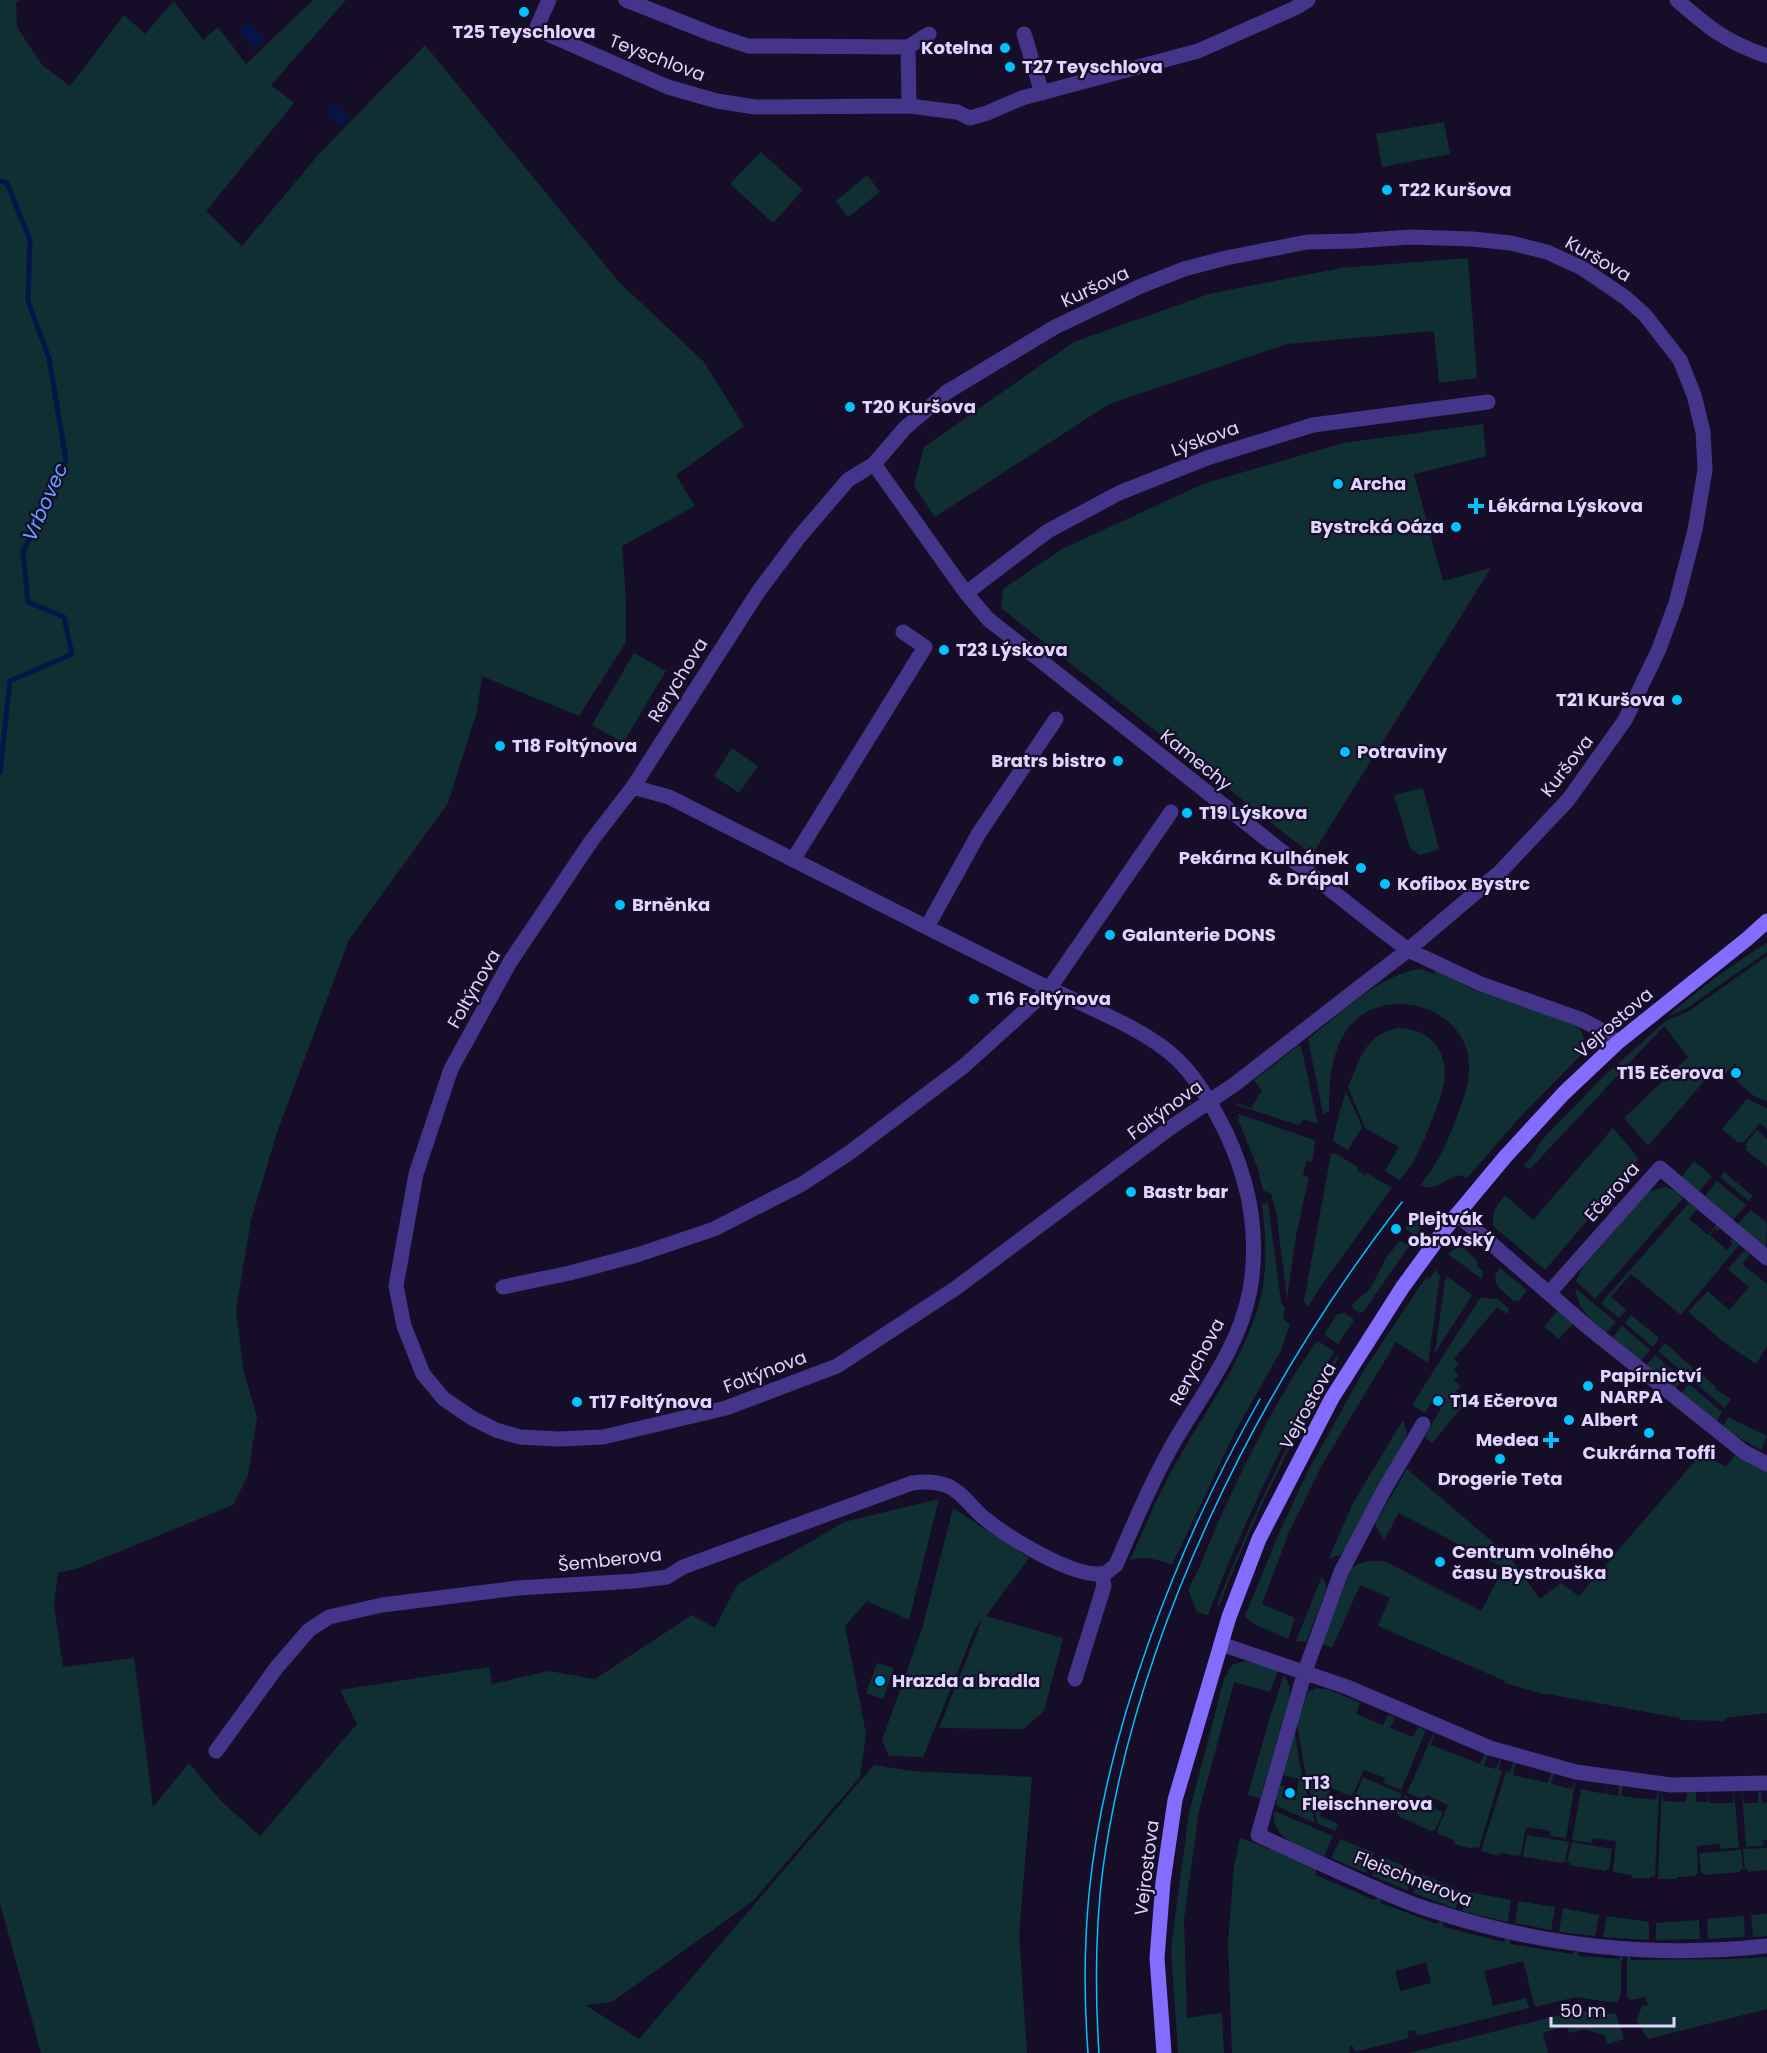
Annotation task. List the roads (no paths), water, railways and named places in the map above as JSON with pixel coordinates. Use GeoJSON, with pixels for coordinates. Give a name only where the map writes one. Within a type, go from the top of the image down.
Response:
{"type":"FeatureCollection","features":[{"type":"Feature","properties":{"kind":"street","name":"Teyschlova"},"geometry":{"type":"LineString","coordinates":[[549,0],[536,29],[669,87],[717,101],[755,107],[909,106],[957,112],[970,118],[1022,98],[1198,51],[1308,0]]}},
{"type":"Feature","properties":{"kind":"street"},"geometry":{"type":"LineString","coordinates":[[626,0],[748,46],[908,47],[929,34]]}},
{"type":"Feature","properties":{"kind":"street"},"geometry":{"type":"LineString","coordinates":[[1677,0],[1713,32],[1741,47],[1767,56]]}},
{"type":"Feature","properties":{"kind":"street"},"geometry":{"type":"LineString","coordinates":[[1024,34],[1042,93]]}},
{"type":"Feature","properties":{"kind":"street"},"geometry":{"type":"LineString","coordinates":[[908,47],[909,106]]}},
{"type":"Feature","properties":{"kind":"street","name":"Kuršova"},"geometry":{"type":"LineString","coordinates":[[874,464],[909,424],[947,392],[1055,327],[1141,286],[1184,269],[1266,249],[1307,242],[1410,237],[1511,243],[1547,252],[1582,268],[1605,282],[1645,315],[1680,360],[1694,395],[1702,432],[1705,470],[1695,530],[1678,593],[1659,650],[1625,720],[1568,800],[1500,872],[1408,950]]}},
{"type":"Feature","properties":{"kind":"street","name":"Lýskova"},"geometry":{"type":"LineString","coordinates":[[966,593],[1048,531],[1119,493],[1207,458],[1313,425],[1488,402]]}},
{"type":"Feature","properties":{"kind":"street","name":"Kamechy"},"geometry":{"type":"LineString","coordinates":[[874,464],[966,593],[988,619],[1207,794],[1408,950],[1481,984],[1580,1019],[1605,1032],[1617,1043]]}},
{"type":"Feature","properties":{"kind":"street","name":"Rerychova"},"geometry":{"type":"LineString","coordinates":[[874,464],[848,480],[800,536],[758,592],[633,787],[669,797],[1049,989],[1140,1032],[1175,1057],[1195,1078],[1210,1102],[1235,1152],[1250,1199],[1253,1255],[1250,1291],[1238,1328],[1224,1360],[1176,1438],[1116,1565],[1102,1575]]}},
{"type":"Feature","properties":{"kind":"street"},"geometry":{"type":"LineString","coordinates":[[793,860],[925,647],[903,632]]}},
{"type":"Feature","properties":{"kind":"street"},"geometry":{"type":"LineString","coordinates":[[927,927],[979,833],[1056,720]]}},
{"type":"Feature","properties":{"kind":"street","name":"Foltýnova"},"geometry":{"type":"LineString","coordinates":[[633,787],[592,840],[510,962],[451,1069],[416,1174],[396,1287],[404,1326],[423,1374],[444,1399],[472,1418],[496,1430],[520,1437],[603,1437],[726,1408],[837,1366],[956,1288],[1170,1128],[1210,1102],[1408,950]]}},
{"type":"Feature","properties":{"kind":"street"},"geometry":{"type":"LineString","coordinates":[[503,1287],[570,1273],[637,1255],[714,1229],[802,1184],[849,1153],[964,1066],[1049,989],[1171,812]]}},
{"type":"Feature","properties":{"kind":"street","name":"Vejrostova"},"geometry":{"type":"LineString","coordinates":[[1164,2053],[1157,1958],[1163,1882],[1175,1800],[1221,1644],[1259,1539],[1332,1398],[1402,1288],[1457,1214],[1505,1157],[1564,1094],[1617,1043],[1767,921]]}},
{"type":"Feature","properties":{"kind":"street","name":"Ečerova"},"geometry":{"type":"LineString","coordinates":[[1549,1293],[1660,1168],[1767,1258]]}},
{"type":"Feature","properties":{"kind":"street"},"geometry":{"type":"LineString","coordinates":[[1457,1214],[1590,1329],[1744,1452],[1767,1464]]}},
{"type":"Feature","properties":{"kind":"street","name":"Fleischnerova"},"geometry":{"type":"LineString","coordinates":[[1423,1424],[1384,1490],[1341,1572],[1305,1671],[1258,1835],[1323,1866],[1431,1911],[1510,1932],[1625,1949],[1767,1946]]}},
{"type":"Feature","properties":{"kind":"street","name":"Šemberova"},"geometry":{"type":"LineString","coordinates":[[216,1751],[277,1667],[309,1630],[329,1617],[382,1605],[518,1588],[667,1577],[683,1567],[912,1483],[928,1481],[948,1486],[959,1492],[994,1526],[1027,1546],[1079,1570],[1102,1575]]}},
{"type":"Feature","properties":{"kind":"street"},"geometry":{"type":"LineString","coordinates":[[1075,1679],[1104,1586],[1102,1575]]}},
{"type":"Feature","properties":{"kind":"street"},"geometry":{"type":"LineString","coordinates":[[1221,1644],[1305,1671],[1490,1748],[1576,1772],[1671,1785],[1767,1783]]}},
{"type":"Feature","properties":{"kind":"waterway","name":"Vrbovec"},"geometry":{"type":"LineString","coordinates":[[0,181],[7,183],[30,240],[28,301],[49,358],[66,460],[23,552],[28,602],[64,617],[72,654],[10,681],[0,772]]}},
{"type":"Feature","properties":{"kind":"tram line"},"geometry":{"type":"LineString","coordinates":[[1099,2053],[1096,1960],[1103,1868],[1119,1779],[1143,1691],[1174,1603],[1211,1517],[1252,1433],[1299,1352],[1349,1275],[1402,1202]]}},
{"type":"Feature","properties":{"kind":"tram line"},"geometry":{"type":"LineString","coordinates":[[1088,2053],[1085,1974],[1087,1914],[1098,1831],[1111,1767],[1150,1638],[1175,1575],[1201,1513],[1260,1399]]}},
{"type":"Feature","properties":{"kind":"place","name":"T25 Teyschlova"},"geometry":{"type":"Point","coordinates":[524,12]}},
{"type":"Feature","properties":{"kind":"place","name":"Kotelna"},"geometry":{"type":"Point","coordinates":[1005,48]}},
{"type":"Feature","properties":{"kind":"place","name":"T27 Teyschlova"},"geometry":{"type":"Point","coordinates":[1010,67]}},
{"type":"Feature","properties":{"kind":"place","name":"T22 Kuršova"},"geometry":{"type":"Point","coordinates":[1387,190]}},
{"type":"Feature","properties":{"kind":"place","name":"T20 Kuršova"},"geometry":{"type":"Point","coordinates":[850,407]}},
{"type":"Feature","properties":{"kind":"place","name":"Archa"},"geometry":{"type":"Point","coordinates":[1338,484]}},
{"type":"Feature","properties":{"kind":"place","name":"Lékárna Lýskova"},"geometry":{"type":"Point","coordinates":[1476,506]}},
{"type":"Feature","properties":{"kind":"place","name":"Bystrcká Oáza"},"geometry":{"type":"Point","coordinates":[1456,527]}},
{"type":"Feature","properties":{"kind":"place","name":"T23 Lýskova"},"geometry":{"type":"Point","coordinates":[944,650]}},
{"type":"Feature","properties":{"kind":"place","name":"T21 Kuršova"},"geometry":{"type":"Point","coordinates":[1677,700]}},
{"type":"Feature","properties":{"kind":"place","name":"T18 Foltýnova"},"geometry":{"type":"Point","coordinates":[500,746]}},
{"type":"Feature","properties":{"kind":"place","name":"Potraviny"},"geometry":{"type":"Point","coordinates":[1345,752]}},
{"type":"Feature","properties":{"kind":"place","name":"Bratrs bistro"},"geometry":{"type":"Point","coordinates":[1118,761]}},
{"type":"Feature","properties":{"kind":"place","name":"T19 Lýskova"},"geometry":{"type":"Point","coordinates":[1187,813]}},
{"type":"Feature","properties":{"kind":"place","name":"Pekárna Kulhánek & Drápal"},"geometry":{"type":"Point","coordinates":[1361,868]}},
{"type":"Feature","properties":{"kind":"place","name":"Kofibox Bystrc"},"geometry":{"type":"Point","coordinates":[1385,884]}},
{"type":"Feature","properties":{"kind":"place","name":"Brněnka"},"geometry":{"type":"Point","coordinates":[620,905]}},
{"type":"Feature","properties":{"kind":"place","name":"Galanterie DONS"},"geometry":{"type":"Point","coordinates":[1110,935]}},
{"type":"Feature","properties":{"kind":"place","name":"T16 Foltýnova"},"geometry":{"type":"Point","coordinates":[974,999]}},
{"type":"Feature","properties":{"kind":"place","name":"T15 Ečerova"},"geometry":{"type":"Point","coordinates":[1736,1073]}},
{"type":"Feature","properties":{"kind":"place","name":"Bastr bar"},"geometry":{"type":"Point","coordinates":[1131,1192]}},
{"type":"Feature","properties":{"kind":"place","name":"Plejtvák obrovský"},"geometry":{"type":"Point","coordinates":[1396,1229]}},
{"type":"Feature","properties":{"kind":"place","name":"Papírnictví NARPA"},"geometry":{"type":"Point","coordinates":[1588,1386]}},
{"type":"Feature","properties":{"kind":"place","name":"T14 Ečerova"},"geometry":{"type":"Point","coordinates":[1438,1401]}},
{"type":"Feature","properties":{"kind":"place","name":"T17 Foltýnova"},"geometry":{"type":"Point","coordinates":[577,1402]}},
{"type":"Feature","properties":{"kind":"place","name":"Albert"},"geometry":{"type":"Point","coordinates":[1569,1420]}},
{"type":"Feature","properties":{"kind":"place","name":"Cukrárna Toffi"},"geometry":{"type":"Point","coordinates":[1649,1433]}},
{"type":"Feature","properties":{"kind":"place","name":"Medea"},"geometry":{"type":"Point","coordinates":[1551,1440]}},
{"type":"Feature","properties":{"kind":"place","name":"Drogerie Teta"},"geometry":{"type":"Point","coordinates":[1500,1459]}},
{"type":"Feature","properties":{"kind":"place","name":"Centrum volného času Bystrouška"},"geometry":{"type":"Point","coordinates":[1440,1562]}},
{"type":"Feature","properties":{"kind":"place","name":"Hrazda a bradla"},"geometry":{"type":"Point","coordinates":[880,1681]}},
{"type":"Feature","properties":{"kind":"place","name":"T13 Fleischnerova"},"geometry":{"type":"Point","coordinates":[1290,1793]}}]}
